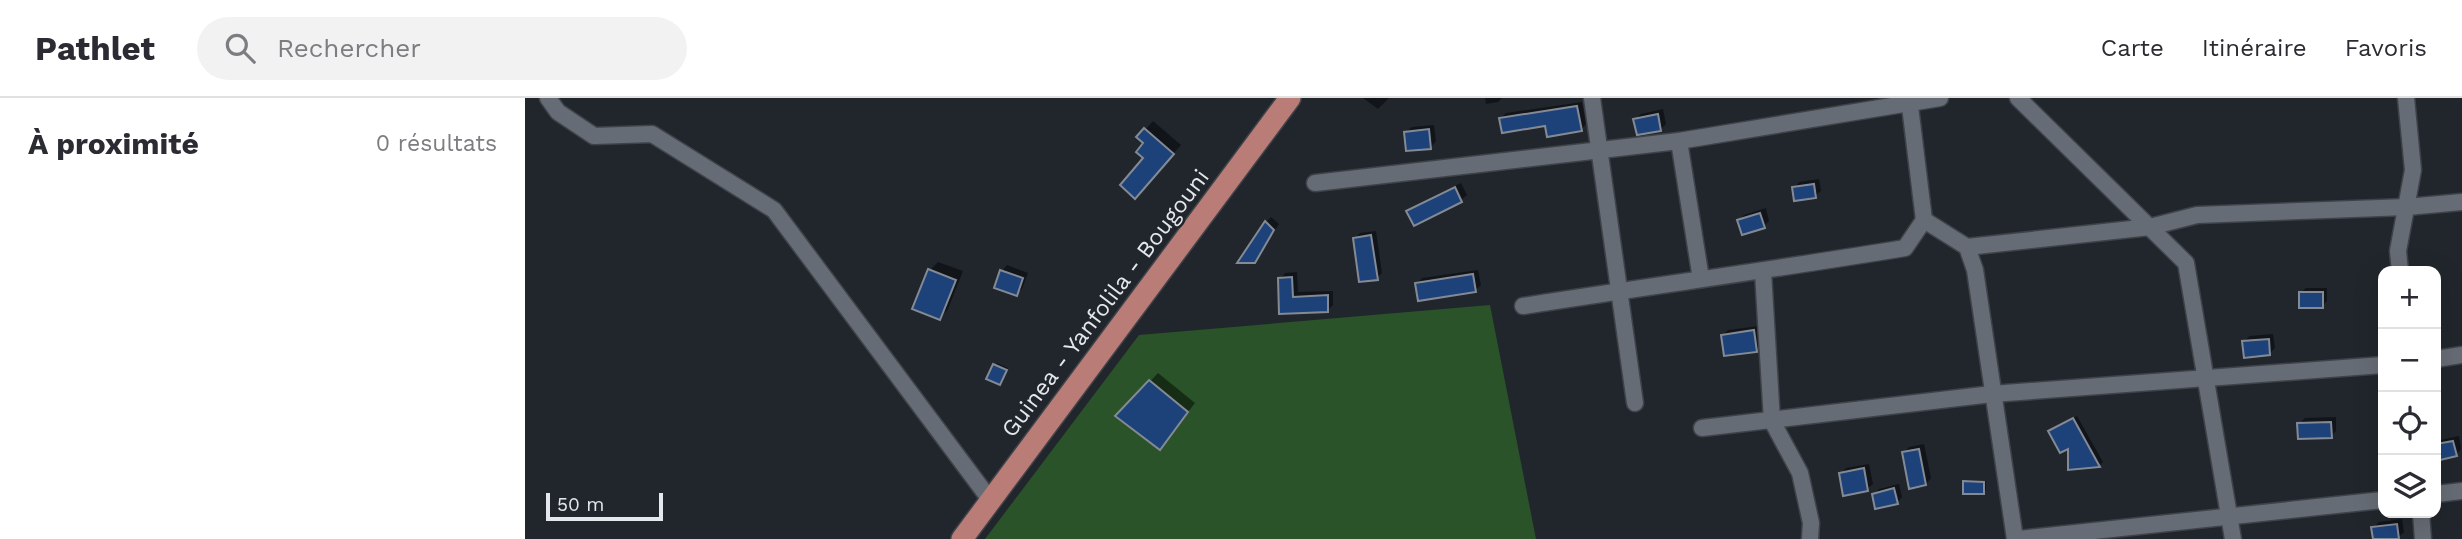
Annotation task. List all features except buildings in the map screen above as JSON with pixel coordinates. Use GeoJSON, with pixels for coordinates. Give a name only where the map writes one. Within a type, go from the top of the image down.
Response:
{"type":"FeatureCollection","features":[{"type":"Feature","properties":{"kind":"main road","name":"Guinea - Yanfolila - Bougouni"},"geometry":{"type":"LineString","coordinates":[[962,539],[1290,98]]}},
{"type":"Feature","properties":{"kind":"street"},"geometry":{"type":"LineString","coordinates":[[548,98],[558,112],[594,136],[652,134],[774,210],[991,501]]}},
{"type":"Feature","properties":{"kind":"street"},"geometry":{"type":"LineString","coordinates":[[1591,98],[1635,403]]}},
{"type":"Feature","properties":{"kind":"street"},"geometry":{"type":"LineString","coordinates":[[1315,183],[1679,141],[1940,98]]}},
{"type":"Feature","properties":{"kind":"street"},"geometry":{"type":"LineString","coordinates":[[2018,98],[2186,263],[2233,539]]}},
{"type":"Feature","properties":{"kind":"street"},"geometry":{"type":"LineString","coordinates":[[2400,266],[2398,251],[2413,170],[2406,98]]}},
{"type":"Feature","properties":{"kind":"street"},"geometry":{"type":"LineString","coordinates":[[1523,306],[1763,272],[1905,248],[1924,220],[1909,101]]}},
{"type":"Feature","properties":{"kind":"street"},"geometry":{"type":"LineString","coordinates":[[1679,141],[1702,279]]}},
{"type":"Feature","properties":{"kind":"street"},"geometry":{"type":"LineString","coordinates":[[1924,220],[1967,247],[2150,227],[2197,215],[2407,207],[2462,202]]}},
{"type":"Feature","properties":{"kind":"street"},"geometry":{"type":"LineString","coordinates":[[1967,247],[1975,270],[1992,394],[2017,539],[2378,501]]}},
{"type":"Feature","properties":{"kind":"street"},"geometry":{"type":"LineString","coordinates":[[1763,272],[1772,421],[1800,473],[1811,523],[1810,539]]}},
{"type":"Feature","properties":{"kind":"street"},"geometry":{"type":"LineString","coordinates":[[2441,358],[2462,355]]}},
{"type":"Feature","properties":{"kind":"street"},"geometry":{"type":"LineString","coordinates":[[1702,428],[1992,394],[2378,365]]}},
{"type":"Feature","properties":{"kind":"street"},"geometry":{"type":"LineString","coordinates":[[2441,493],[2462,491]]}},
{"type":"Feature","properties":{"kind":"street"},"geometry":{"type":"LineString","coordinates":[[2421,518],[2423,539]]}},
{"type":"Feature","properties":{"kind":"green space"},"geometry":{"type":"Polygon","coordinates":[[[1490,305],[1536,539],[985,539],[1139,335],[1490,305]]]}}]}
